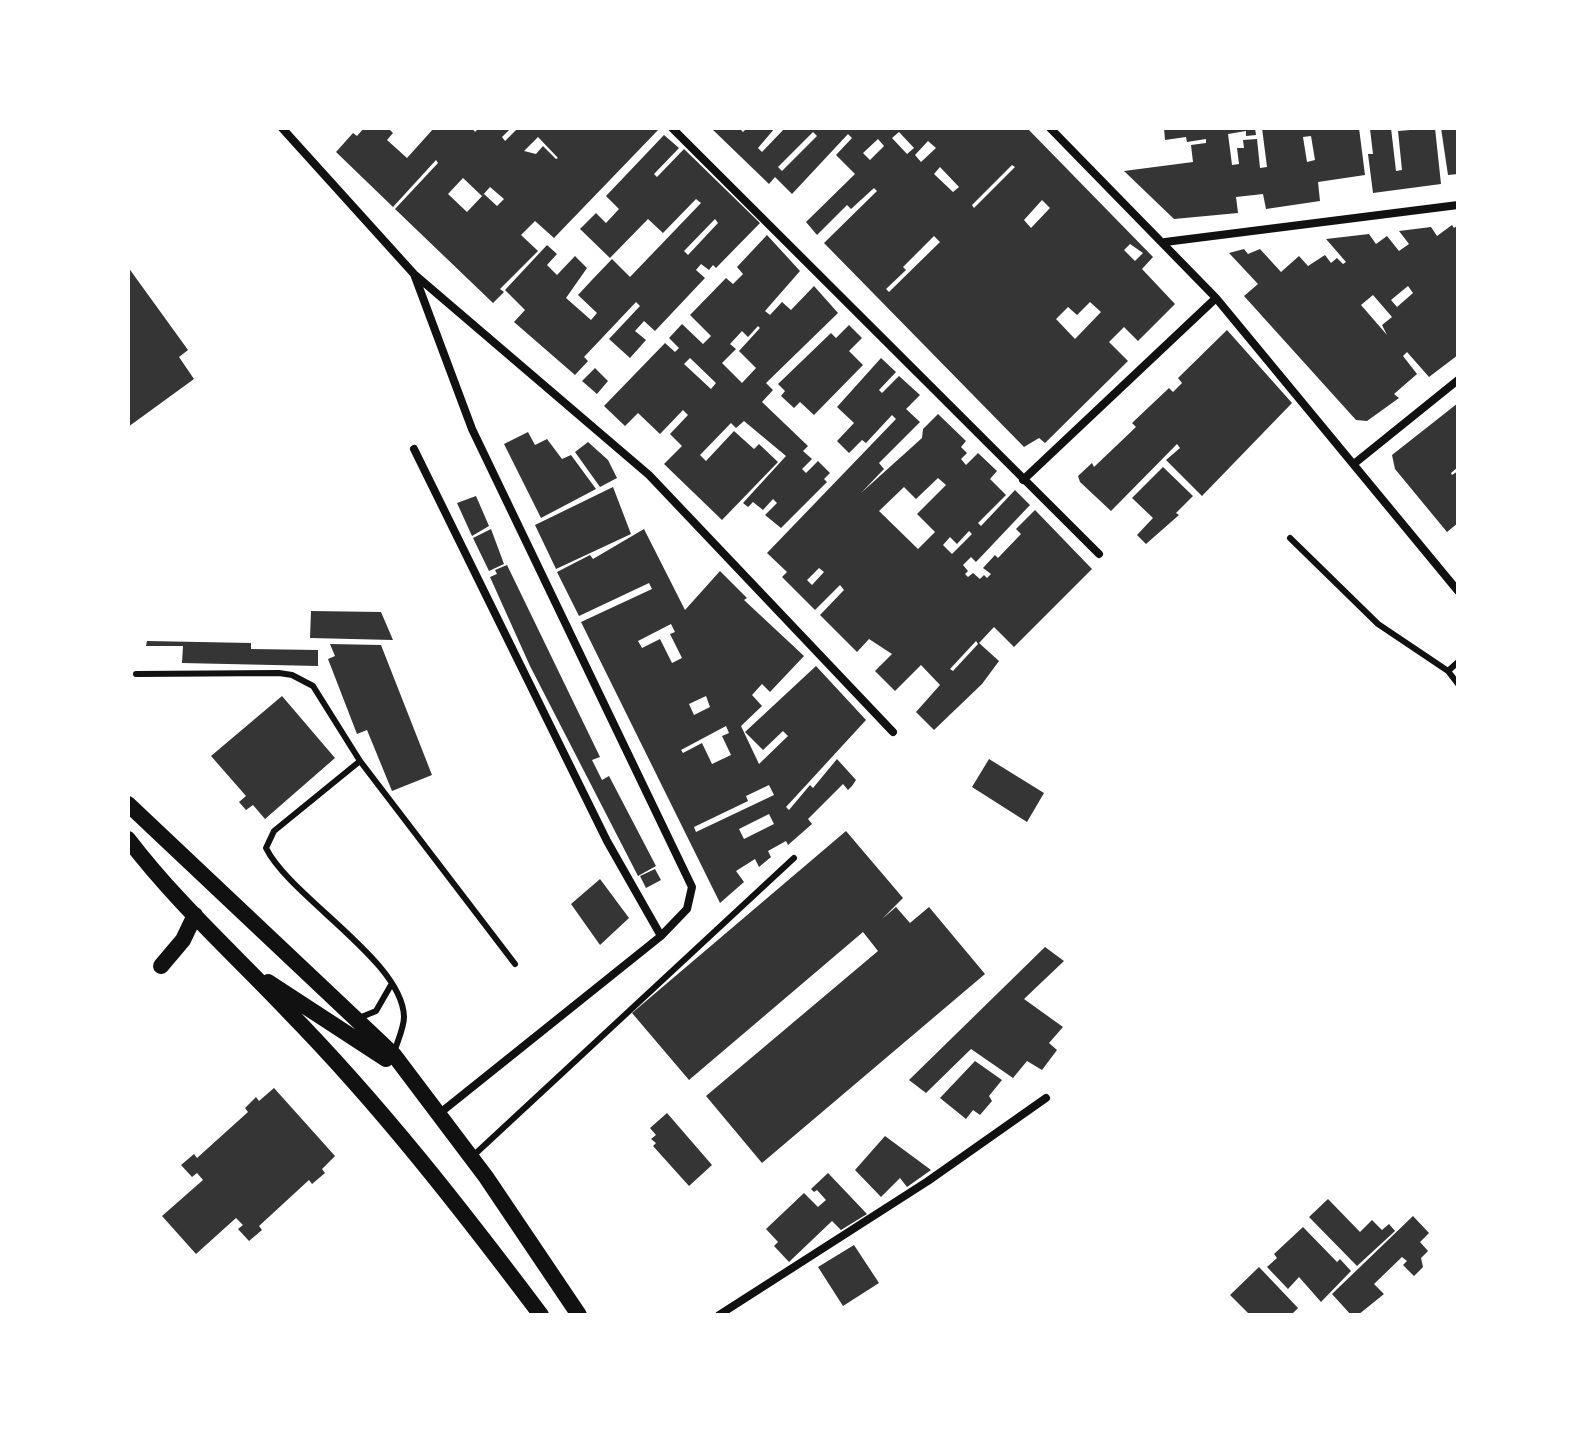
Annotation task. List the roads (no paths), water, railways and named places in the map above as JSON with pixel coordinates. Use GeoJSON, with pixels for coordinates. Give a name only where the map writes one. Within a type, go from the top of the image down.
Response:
{"type":"FeatureCollection","features":[{"type":"Feature","properties":{"kind":"main road"},"geometry":{"type":"LineString","coordinates":[[128,804],[394,1055],[472,1157],[579,1315]]}},
{"type":"Feature","properties":{"kind":"main road"},"geometry":{"type":"LineString","coordinates":[[128,839],[195,915],[290,1012],[414,1151],[541,1315]]}},
{"type":"Feature","properties":{"kind":"main road"},"geometry":{"type":"LineString","coordinates":[[161,966],[183,940],[195,915]]}},
{"type":"Feature","properties":{"kind":"main road"},"geometry":{"type":"LineString","coordinates":[[240,963],[410,1076]]}},
{"type":"Feature","properties":{"kind":"street"},"geometry":{"type":"LineString","coordinates":[[282,128],[414,274],[649,475],[893,732]]}},
{"type":"Feature","properties":{"kind":"street"},"geometry":{"type":"LineString","coordinates":[[672,128],[1099,554]]}},
{"type":"Feature","properties":{"kind":"street"},"geometry":{"type":"LineString","coordinates":[[1050,128],[1165,242],[1216,298],[1458,591]]}},
{"type":"Feature","properties":{"kind":"street"},"geometry":{"type":"LineString","coordinates":[[1165,242],[1458,205]]}},
{"type":"Feature","properties":{"kind":"street"},"geometry":{"type":"LineString","coordinates":[[414,274],[472,429],[692,887],[687,909],[661,936],[440,1113]]}},
{"type":"Feature","properties":{"kind":"street"},"geometry":{"type":"LineString","coordinates":[[1023,480],[1216,298]]}},
{"type":"Feature","properties":{"kind":"street"},"geometry":{"type":"LineString","coordinates":[[1355,463],[1458,380]]}},
{"type":"Feature","properties":{"kind":"street"},"geometry":{"type":"LineString","coordinates":[[414,449],[607,841],[661,936]]}},
{"type":"Feature","properties":{"kind":"street"},"geometry":{"type":"LineString","coordinates":[[719,1315],[928,1181],[1046,1098]]}},
{"type":"Feature","properties":{"kind":"lane"},"geometry":{"type":"LineString","coordinates":[[1290,538],[1378,624],[1448,671],[1458,684]]}},
{"type":"Feature","properties":{"kind":"lane"},"geometry":{"type":"LineString","coordinates":[[1448,671],[1458,662]]}},
{"type":"Feature","properties":{"kind":"lane"},"geometry":{"type":"LineString","coordinates":[[136,674],[292,675],[313,686],[360,761],[515,964]]}},
{"type":"Feature","properties":{"kind":"lane"},"geometry":{"type":"LineString","coordinates":[[360,761],[274,831],[266,848],[375,962],[391,985],[404,1017],[394,1055]]}},
{"type":"Feature","properties":{"kind":"lane"},"geometry":{"type":"LineString","coordinates":[[472,1157],[794,858]]}},
{"type":"Feature","properties":{"kind":"lane"},"geometry":{"type":"LineString","coordinates":[[357,1019],[376,1011],[391,985]]}}]}
